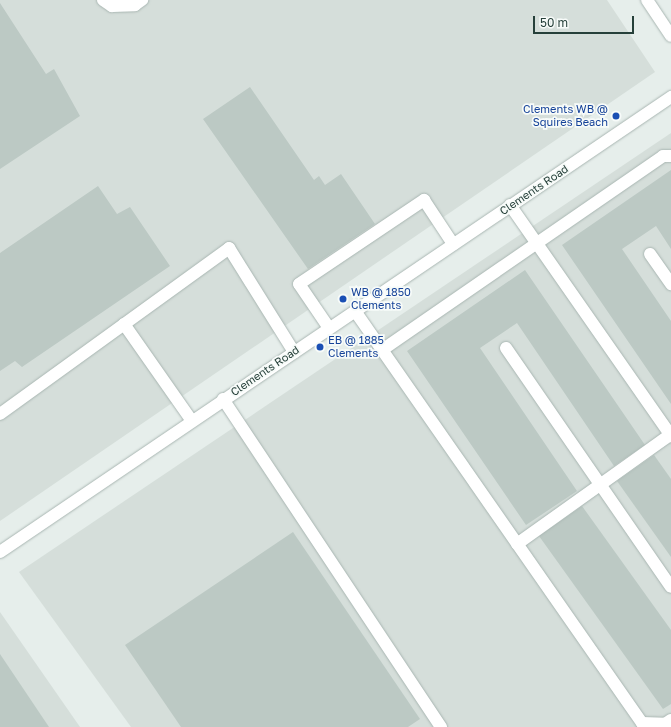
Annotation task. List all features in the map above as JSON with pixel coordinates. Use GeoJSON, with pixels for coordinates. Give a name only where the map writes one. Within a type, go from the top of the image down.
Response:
{"type":"FeatureCollection","features":[{"type":"Feature","properties":{"kind":"street"},"geometry":{"type":"LineString","coordinates":[[103,0],[112,6],[135,5],[142,0]]}},
{"type":"Feature","properties":{"kind":"street"},"geometry":{"type":"LineString","coordinates":[[647,0],[671,36]]}},
{"type":"Feature","properties":{"kind":"street","name":"Clements Road"},"geometry":{"type":"LineString","coordinates":[[0,552],[223,399],[671,97]]}},
{"type":"Feature","properties":{"kind":"street"},"geometry":{"type":"LineString","coordinates":[[382,350],[663,156],[671,156]]}},
{"type":"Feature","properties":{"kind":"street"},"geometry":{"type":"LineString","coordinates":[[329,328],[299,284],[424,200],[453,244]]}},
{"type":"Feature","properties":{"kind":"street"},"geometry":{"type":"LineString","coordinates":[[510,205],[671,435],[517,544]]}},
{"type":"Feature","properties":{"kind":"street"},"geometry":{"type":"LineString","coordinates":[[0,414],[229,248],[294,352]]}},
{"type":"Feature","properties":{"kind":"street"},"geometry":{"type":"LineString","coordinates":[[650,254],[671,284]]}},
{"type":"Feature","properties":{"kind":"street"},"geometry":{"type":"LineString","coordinates":[[355,311],[642,723],[665,724],[671,720]]}},
{"type":"Feature","properties":{"kind":"street"},"geometry":{"type":"LineString","coordinates":[[124,324],[192,421]]}},
{"type":"Feature","properties":{"kind":"street"},"geometry":{"type":"LineString","coordinates":[[506,348],[671,588]]}},
{"type":"Feature","properties":{"kind":"street"},"geometry":{"type":"LineString","coordinates":[[223,399],[442,727]]}},
{"type":"Feature","properties":{"kind":"shaded area"},"geometry":{"type":"Polygon","coordinates":[[[0,0],[607,0],[655,72],[0,521],[0,0]]]}},
{"type":"Feature","properties":{"kind":"shaded area"},"geometry":{"type":"Polygon","coordinates":[[[671,133],[671,727],[131,727],[19,572],[671,133]]]}},
{"type":"Feature","properties":{"kind":"shaded area"},"geometry":{"type":"Polygon","coordinates":[[[0,612],[80,727],[0,727],[0,612]]]}},
{"type":"Feature","properties":{"kind":"building"},"geometry":{"type":"Polygon","coordinates":[[[0,3],[46,74],[54,69],[80,116],[0,169],[0,3]]]}},
{"type":"Feature","properties":{"kind":"building"},"geometry":{"type":"Polygon","coordinates":[[[250,87],[314,180],[319,176],[325,185],[341,174],[375,224],[308,269],[203,119],[250,87]]]}},
{"type":"Feature","properties":{"kind":"building"},"geometry":{"type":"Polygon","coordinates":[[[671,170],[671,249],[656,226],[622,249],[671,321],[671,404],[562,245],[671,170]]]}},
{"type":"Feature","properties":{"kind":"building"},"geometry":{"type":"Polygon","coordinates":[[[98,186],[117,214],[130,207],[170,266],[22,367],[15,361],[0,371],[0,253],[98,186]]]}},
{"type":"Feature","properties":{"kind":"building"},"geometry":{"type":"Polygon","coordinates":[[[525,270],[645,445],[614,466],[517,323],[480,348],[577,491],[526,525],[407,351],[525,270]]]}},
{"type":"Feature","properties":{"kind":"building"},"geometry":{"type":"Polygon","coordinates":[[[654,455],[671,479],[671,557],[617,481],[654,455]]]}},
{"type":"Feature","properties":{"kind":"building"},"geometry":{"type":"Polygon","coordinates":[[[582,506],[671,630],[671,704],[663,709],[539,536],[582,506]]]}},
{"type":"Feature","properties":{"kind":"building"},"geometry":{"type":"Polygon","coordinates":[[[293,532],[420,719],[408,727],[181,727],[125,645],[293,532]]]}},
{"type":"Feature","properties":{"kind":"building"},"geometry":{"type":"Polygon","coordinates":[[[0,654],[49,727],[0,727],[0,654]]]}},
{"type":"Feature","properties":{"kind":"place","name":"Clements WB @ Squires Beach"},"geometry":{"type":"Point","coordinates":[616,116]}},
{"type":"Feature","properties":{"kind":"place","name":"WB @ 1850 Clements"},"geometry":{"type":"Point","coordinates":[343,299]}},
{"type":"Feature","properties":{"kind":"place","name":"EB @ 1885 Clements"},"geometry":{"type":"Point","coordinates":[320,347]}}]}
